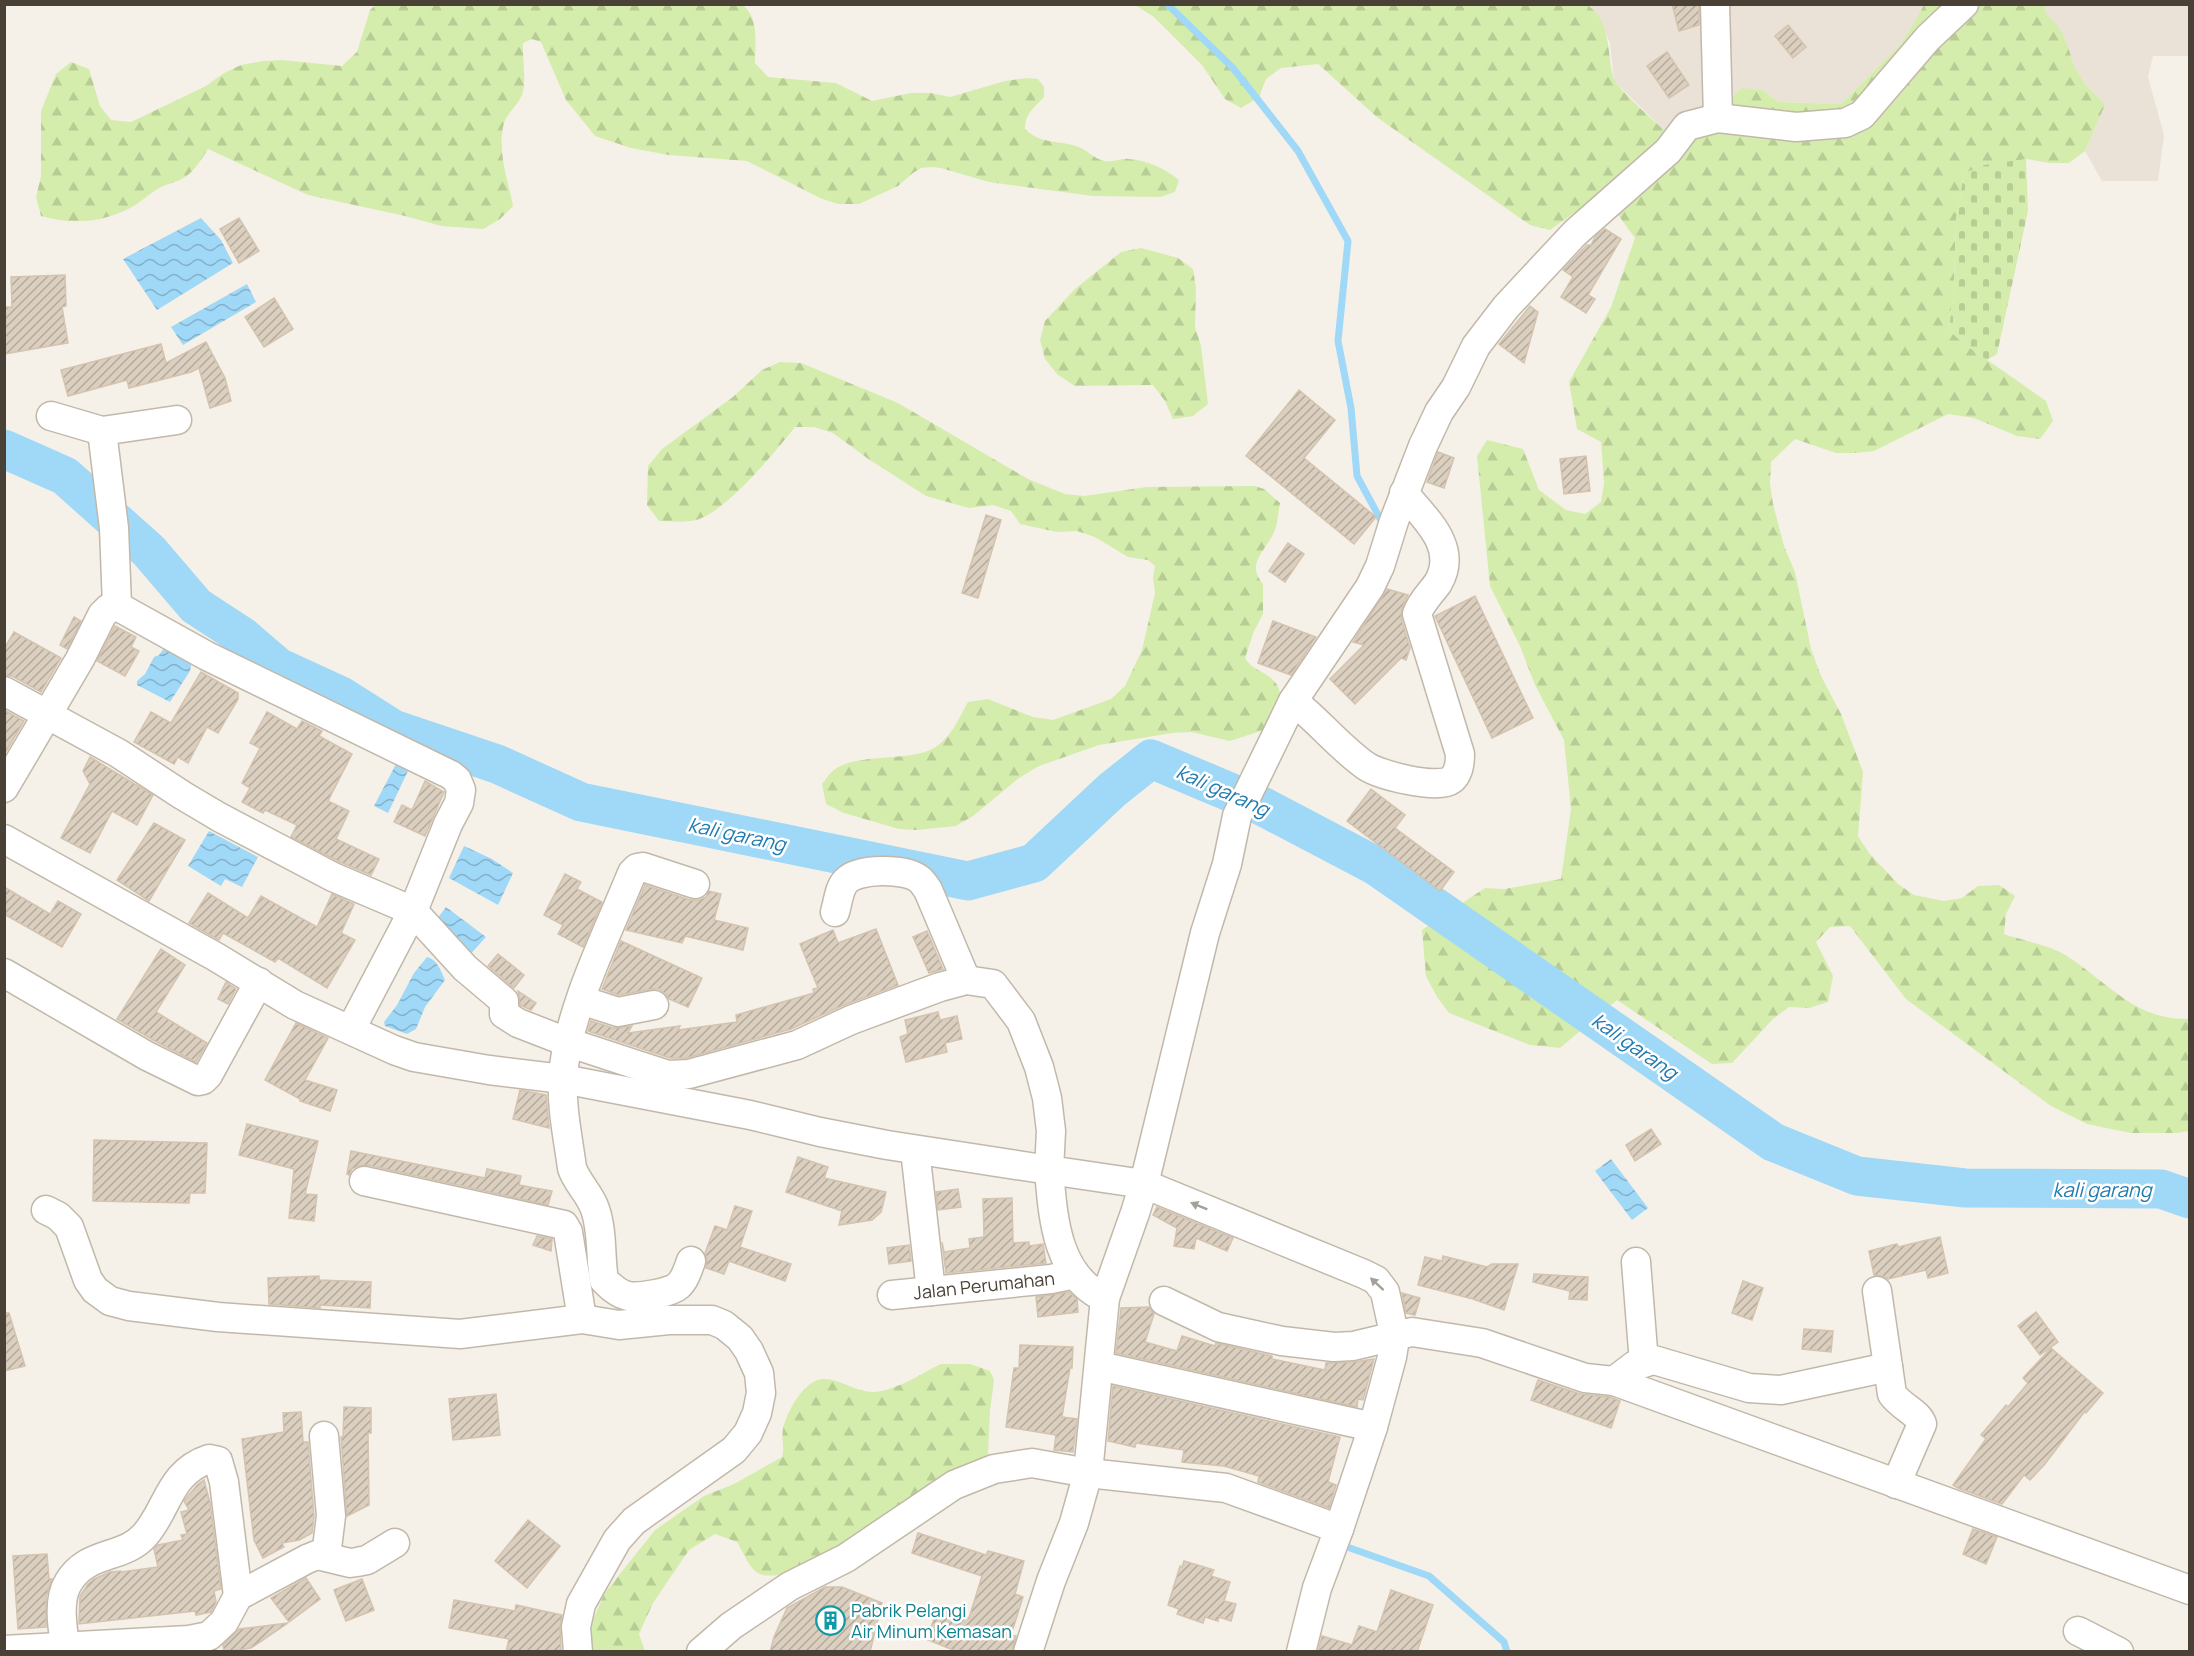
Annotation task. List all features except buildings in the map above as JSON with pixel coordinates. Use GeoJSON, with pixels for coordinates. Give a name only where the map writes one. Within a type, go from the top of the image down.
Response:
{"type":"FeatureCollection","features":[{"type":"Feature","properties":{"kind":"street"},"geometry":{"type":"LineString","coordinates":[[1715,4],[1718,118]]}},
{"type":"Feature","properties":{"kind":"street"},"geometry":{"type":"LineString","coordinates":[[1028,1652],[1051,1581],[1074,1523],[1088,1473],[1105,1298],[1144,1184],[1167,1083],[1205,933],[1227,864],[1237,816],[1270,748],[1299,705],[1370,587],[1380,566],[1404,493],[1439,412],[1456,387],[1476,346],[1506,307],[1575,233],[1668,151],[1687,126],[1718,118],[1796,127],[1845,123],[1862,115],[1928,38],[1964,4]]}},
{"type":"Feature","properties":{"kind":"street"},"geometry":{"type":"LineString","coordinates":[[51,416],[102,431],[177,420]]}},
{"type":"Feature","properties":{"kind":"street"},"geometry":{"type":"LineString","coordinates":[[102,431],[113,519],[117,606]]}},
{"type":"Feature","properties":{"kind":"street"},"geometry":{"type":"LineString","coordinates":[[1299,705],[1360,761],[1379,772],[1439,784],[1452,779],[1456,774],[1460,754],[1417,614],[1420,606],[1439,581],[1446,555],[1436,533],[1404,493]]}},
{"type":"Feature","properties":{"kind":"street"},"geometry":{"type":"LineString","coordinates":[[4,788],[48,714],[102,615],[109,608],[117,606],[207,656],[451,775],[457,780],[461,790],[459,803],[448,824],[413,911],[351,1029]]}},
{"type":"Feature","properties":{"kind":"street"},"geometry":{"type":"LineString","coordinates":[[4,691],[118,753],[219,817],[303,859],[333,877],[413,911],[465,968],[504,1001],[504,1014],[518,1023],[567,1042],[668,1075],[689,1074],[797,1045],[911,997],[966,980],[993,984],[1026,1031],[1047,1098],[1051,1131],[1049,1170],[1052,1214],[1059,1240],[1081,1284],[1105,1298]]}},
{"type":"Feature","properties":{"kind":"street"},"geometry":{"type":"LineString","coordinates":[[4,839],[259,982],[295,1005],[414,1057],[489,1070],[563,1079],[915,1150],[1144,1184],[1376,1280],[1386,1292],[1395,1338],[1387,1382],[1340,1529],[1317,1588],[1301,1652]]}},
{"type":"Feature","properties":{"kind":"street"},"geometry":{"type":"LineString","coordinates":[[691,1261],[683,1281],[676,1288],[651,1295],[628,1296],[615,1291],[604,1280],[595,1209],[576,1179],[572,1168],[563,1079],[567,1042],[580,1000],[632,873],[637,868],[643,867],[695,884]]}},
{"type":"Feature","properties":{"kind":"street"},"geometry":{"type":"LineString","coordinates":[[835,912],[844,883],[852,875],[877,872],[913,876],[919,879],[928,890],[966,980]]}},
{"type":"Feature","properties":{"kind":"street"},"geometry":{"type":"LineString","coordinates":[[4,973],[147,1056],[198,1081],[204,1080],[208,1074],[259,982]]}},
{"type":"Feature","properties":{"kind":"street"},"geometry":{"type":"LineString","coordinates":[[580,1000],[618,1012],[654,1005]]}},
{"type":"Feature","properties":{"kind":"street"},"geometry":{"type":"LineString","coordinates":[[915,1150],[930,1291]]}},
{"type":"Feature","properties":{"kind":"street"},"geometry":{"type":"LineString","coordinates":[[364,1181],[564,1225],[568,1232],[582,1319]]}},
{"type":"Feature","properties":{"kind":"street"},"geometry":{"type":"LineString","coordinates":[[46,1210],[58,1216],[69,1227],[79,1258],[94,1290],[110,1300],[129,1306],[218,1317],[460,1335],[582,1319],[619,1325],[669,1320],[712,1320],[724,1325],[740,1338],[759,1373],[761,1393],[757,1413],[748,1433],[734,1450],[634,1521],[617,1540],[581,1605],[576,1627],[578,1652]]}},
{"type":"Feature","properties":{"kind":"street"},"geometry":{"type":"LineString","coordinates":[[1636,1262],[1644,1362]]}},
{"type":"Feature","properties":{"kind":"street","name":"Jalan Perumahan"},"geometry":{"type":"LineString","coordinates":[[892,1295],[1075,1274]]}},
{"type":"Feature","properties":{"kind":"street"},"geometry":{"type":"LineString","coordinates":[[1877,1291],[1892,1394],[1898,1403],[1920,1418],[1922,1424],[1896,1484]]}},
{"type":"Feature","properties":{"kind":"street"},"geometry":{"type":"LineString","coordinates":[[1164,1301],[1218,1327],[1300,1344],[1353,1346],[1395,1338],[1412,1332],[1482,1343],[1585,1378],[1614,1381],[2190,1590]]}},
{"type":"Feature","properties":{"kind":"street"},"geometry":{"type":"LineString","coordinates":[[1614,1381],[1635,1365],[1654,1360],[1749,1388],[1781,1390],[1888,1367]]}},
{"type":"Feature","properties":{"kind":"street"},"geometry":{"type":"LineString","coordinates":[[1099,1366],[1373,1426]]}},
{"type":"Feature","properties":{"kind":"street"},"geometry":{"type":"LineString","coordinates":[[324,1436],[331,1516],[326,1556]]}},
{"type":"Feature","properties":{"kind":"street"},"geometry":{"type":"LineString","coordinates":[[65,1650],[62,1599],[71,1578],[87,1563],[135,1544],[146,1534],[179,1480],[193,1468],[209,1459],[218,1461],[221,1465],[238,1596]]}},
{"type":"Feature","properties":{"kind":"street"},"geometry":{"type":"LineString","coordinates":[[701,1652],[741,1619],[790,1586],[846,1558],[954,1485],[994,1469],[1032,1463],[1088,1473],[1226,1488],[1340,1529]]}},
{"type":"Feature","properties":{"kind":"street"},"geometry":{"type":"LineString","coordinates":[[4,1650],[190,1646],[209,1636],[224,1622],[238,1596],[307,1559],[317,1555],[357,1563],[367,1560],[395,1543]]}},
{"type":"Feature","properties":{"kind":"street"},"geometry":{"type":"LineString","coordinates":[[682,1652],[721,1608]]}},
{"type":"Feature","properties":{"kind":"street"},"geometry":{"type":"LineString","coordinates":[[2078,1631],[2119,1652]]}},
{"type":"Feature","properties":{"kind":"shaded area"},"geometry":{"type":"Polygon","coordinates":[[[1588,5],[1924,5],[1901,44],[1841,104],[1779,102],[1762,90],[1693,130],[1664,130],[1614,81],[1610,42],[1591,6],[1588,5]]]}},
{"type":"Feature","properties":{"kind":"shaded area"},"geometry":{"type":"Polygon","coordinates":[[[2046,5],[2189,5],[2189,56],[2153,56],[2148,77],[2164,135],[2158,181],[2102,181],[2085,151],[2105,105],[2085,84],[2074,65],[2067,44],[2045,13],[2046,5]]]}},
{"type":"Feature","properties":{"kind":"green space"},"geometry":{"type":"Polygon","coordinates":[[[376,5],[743,5],[748,10],[754,24],[755,63],[768,77],[836,83],[872,101],[911,93],[931,93],[950,97],[1005,81],[1038,79],[1044,87],[1044,97],[1027,119],[1025,129],[1031,134],[1080,147],[1105,161],[1128,159],[1149,163],[1179,180],[1175,192],[1160,197],[1093,196],[989,182],[931,167],[921,168],[898,186],[859,204],[838,204],[820,198],[747,161],[669,155],[631,148],[595,136],[566,100],[541,42],[532,39],[523,43],[522,95],[504,122],[502,137],[503,157],[513,206],[500,219],[483,229],[441,226],[308,195],[208,149],[185,177],[164,185],[121,212],[87,221],[64,221],[41,216],[36,197],[41,176],[41,111],[56,74],[71,62],[89,69],[100,106],[111,120],[131,122],[206,86],[224,73],[241,65],[282,60],[342,66],[357,52],[370,10],[376,5]]]}},
{"type":"Feature","properties":{"kind":"green space"},"geometry":{"type":"Polygon","coordinates":[[[1135,5],[1588,5],[1596,13],[1605,30],[1614,79],[1622,90],[1664,130],[1693,130],[1742,88],[1762,90],[1779,102],[1841,104],[1901,44],[1924,5],[2046,5],[2045,13],[2058,26],[2074,65],[2085,84],[2105,105],[2085,151],[2069,163],[2026,159],[1964,173],[1956,220],[1954,287],[1949,330],[1963,343],[2046,401],[2053,421],[2040,439],[2017,436],[1974,418],[1948,414],[1874,451],[1856,453],[1836,453],[1795,439],[1771,462],[1770,483],[1784,546],[1795,572],[1811,649],[1821,676],[1841,714],[1863,772],[1858,836],[1869,853],[1898,884],[1914,895],[1944,901],[1962,898],[1978,886],[1999,885],[2015,896],[2006,914],[2004,934],[2065,955],[2123,997],[2152,1013],[2169,1018],[2189,1019],[2189,1131],[2131,1133],[2087,1124],[2051,1106],[1906,999],[1850,926],[1830,927],[1816,942],[1833,976],[1828,1002],[1809,1008],[1789,1007],[1773,1019],[1732,1063],[1712,1064],[1617,1000],[1560,1048],[1530,1045],[1449,1013],[1426,976],[1422,930],[1485,888],[1504,889],[1561,879],[1571,809],[1564,740],[1535,685],[1520,646],[1490,586],[1477,456],[1487,440],[1523,449],[1539,490],[1566,510],[1585,514],[1601,502],[1604,483],[1601,442],[1577,429],[1569,382],[1611,307],[1635,238],[1602,193],[1550,230],[1530,225],[1378,118],[1318,64],[1281,68],[1266,79],[1259,97],[1241,108],[1225,99],[1202,65],[1154,17],[1135,5]]]}},
{"type":"Feature","properties":{"kind":"green space"},"geometry":{"type":"Polygon","coordinates":[[[2026,159],[2028,211],[1997,354],[1987,360],[1949,330],[1954,287],[1956,220],[1964,173],[1984,165],[2026,159]]]}},
{"type":"Feature","properties":{"kind":"green space"},"geometry":{"type":"Polygon","coordinates":[[[1141,248],[1178,258],[1193,269],[1196,288],[1195,327],[1201,346],[1208,404],[1193,416],[1173,419],[1165,401],[1153,385],[1075,386],[1058,375],[1045,359],[1040,340],[1045,321],[1075,289],[1121,252],[1141,248]]]}},
{"type":"Feature","properties":{"kind":"green space"},"geometry":{"type":"Polygon","coordinates":[[[780,362],[801,363],[898,403],[1028,479],[1065,494],[1084,496],[1147,487],[1255,486],[1264,489],[1280,503],[1275,529],[1256,563],[1258,577],[1263,584],[1263,614],[1254,631],[1245,658],[1252,666],[1274,681],[1280,694],[1277,708],[1267,729],[1230,741],[1191,732],[1099,745],[1039,766],[1019,778],[973,816],[956,826],[917,830],[899,829],[844,813],[826,804],[822,784],[834,770],[855,761],[909,755],[932,749],[949,734],[968,702],[988,699],[1033,717],[1053,720],[1111,699],[1125,686],[1142,650],[1155,593],[1153,577],[1155,566],[1148,560],[1128,557],[1095,537],[1077,531],[1057,532],[1020,524],[1011,511],[993,505],[969,508],[926,496],[833,433],[814,427],[795,427],[749,480],[708,515],[692,521],[659,521],[647,505],[648,466],[662,449],[733,397],[762,370],[780,362]]]}},
{"type":"Feature","properties":{"kind":"green space"},"geometry":{"type":"Polygon","coordinates":[[[941,1364],[970,1364],[990,1371],[994,1380],[988,1454],[981,1461],[792,1573],[762,1575],[752,1568],[737,1542],[715,1534],[689,1550],[653,1603],[639,1634],[645,1651],[584,1651],[589,1629],[604,1594],[655,1530],[704,1496],[734,1484],[782,1457],[785,1422],[792,1406],[810,1384],[824,1379],[860,1390],[882,1391],[941,1364]]]}},
{"type":"Feature","properties":{"kind":"water"},"geometry":{"type":"Polygon","coordinates":[[[201,218],[221,240],[233,263],[157,310],[123,259],[201,218]]]}},
{"type":"Feature","properties":{"kind":"water"},"geometry":{"type":"Polygon","coordinates":[[[247,284],[256,302],[183,345],[171,327],[247,284]]]}},
{"type":"Feature","properties":{"kind":"water"},"geometry":{"type":"Polygon","coordinates":[[[165,647],[192,661],[190,671],[170,702],[137,685],[137,681],[145,674],[154,657],[159,655],[165,647]]]}},
{"type":"Feature","properties":{"kind":"water"},"geometry":{"type":"Polygon","coordinates":[[[396,764],[408,771],[388,813],[374,806],[396,764]]]}},
{"type":"Feature","properties":{"kind":"water"},"geometry":{"type":"Polygon","coordinates":[[[209,831],[258,857],[242,887],[225,879],[221,886],[188,866],[209,831]]]}},
{"type":"Feature","properties":{"kind":"water"},"geometry":{"type":"Polygon","coordinates":[[[464,846],[492,859],[513,873],[498,905],[449,878],[464,846]]]}},
{"type":"Feature","properties":{"kind":"water"},"geometry":{"type":"Polygon","coordinates":[[[446,907],[486,937],[466,959],[437,919],[446,907]]]}},
{"type":"Feature","properties":{"kind":"water"},"geometry":{"type":"Polygon","coordinates":[[[427,957],[436,963],[445,980],[425,1007],[416,1029],[407,1034],[385,1026],[384,1022],[397,1005],[414,973],[427,957]]]}},
{"type":"Feature","properties":{"kind":"water"},"geometry":{"type":"Polygon","coordinates":[[[1611,1159],[1648,1208],[1632,1220],[1595,1171],[1611,1159]]]}},
{"type":"Feature","properties":{"kind":"waterway"},"geometry":{"type":"LineString","coordinates":[[1167,4],[1233,68],[1298,151],[1348,241],[1338,341],[1351,408],[1357,476],[1384,526]]}},
{"type":"Feature","properties":{"kind":"waterway","name":"kali garang"},"geometry":{"type":"LineString","coordinates":[[4,449],[65,476],[149,551],[196,606],[242,636],[278,667],[341,696],[393,729],[497,764],[581,802],[968,881],[1034,863],[1112,790],[1151,759],[1256,803],[1376,866],[1773,1142],[1857,1176],[1965,1188],[2161,1189],[2190,1199]]}},
{"type":"Feature","properties":{"kind":"waterway"},"geometry":{"type":"LineString","coordinates":[[1350,1548],[1429,1576],[1504,1642],[1507,1652]]}},
{"type":"Feature","properties":{"kind":"place","name":"Pabrik Pelangi Air Minum Kemasan"},"geometry":{"type":"Point","coordinates":[830,1620]}}]}
